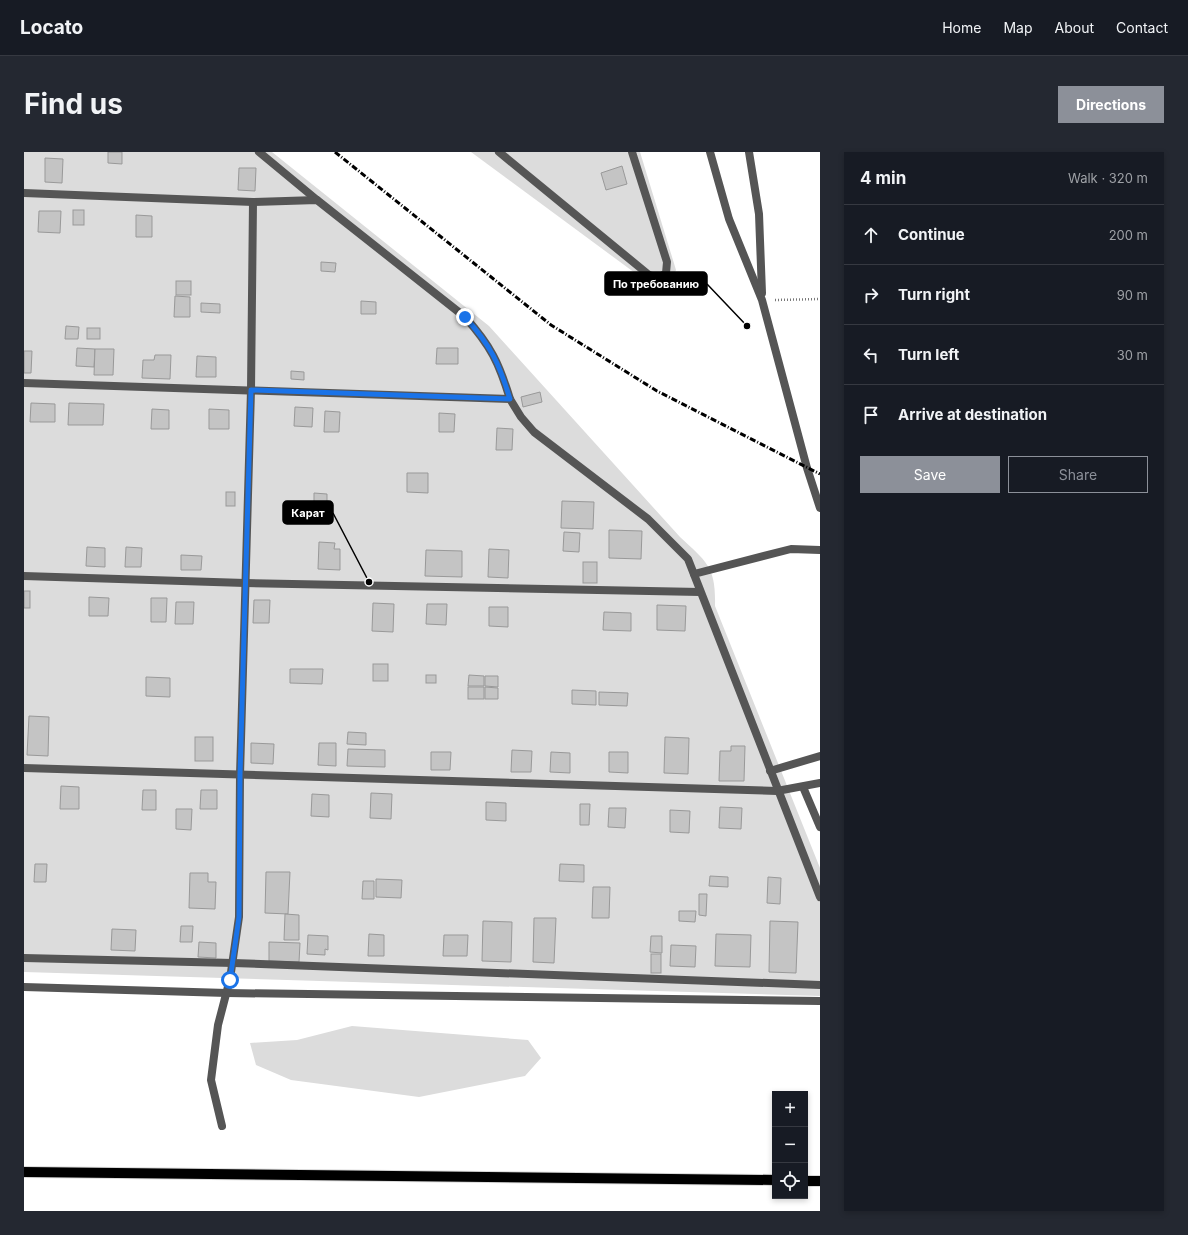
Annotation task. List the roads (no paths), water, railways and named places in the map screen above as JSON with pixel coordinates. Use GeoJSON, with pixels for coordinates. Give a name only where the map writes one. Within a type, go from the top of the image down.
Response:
{"type":"FeatureCollection","features":[{"type":"Feature","properties":{"kind":"main road"},"geometry":{"type":"LineString","coordinates":[[24,1172],[772,1180]]}},
{"type":"Feature","properties":{"kind":"main road"},"geometry":{"type":"LineString","coordinates":[[808,1181],[820,1181]]}},
{"type":"Feature","properties":{"kind":"street"},"geometry":{"type":"LineString","coordinates":[[259,152],[317,200],[465,317],[484,337],[499,365],[510,399],[521,418],[534,432],[648,519],[688,559],[777,792],[820,897]]}},
{"type":"Feature","properties":{"kind":"street"},"geometry":{"type":"LineString","coordinates":[[499,152],[649,275],[659,278],[666,273],[667,262],[632,152]]}},
{"type":"Feature","properties":{"kind":"street"},"geometry":{"type":"LineString","coordinates":[[710,152],[729,219],[762,300],[820,508]]}},
{"type":"Feature","properties":{"kind":"street"},"geometry":{"type":"LineString","coordinates":[[749,152],[759,214],[762,300]]}},
{"type":"Feature","properties":{"kind":"street"},"geometry":{"type":"LineString","coordinates":[[24,193],[254,202],[317,200]]}},
{"type":"Feature","properties":{"kind":"street"},"geometry":{"type":"LineString","coordinates":[[222,1126],[211,1080],[218,1025],[227,993],[233,963],[239,917],[240,775],[251,390],[254,202]]}},
{"type":"Feature","properties":{"kind":"street"},"geometry":{"type":"LineString","coordinates":[[24,383],[510,399]]}},
{"type":"Feature","properties":{"kind":"street"},"geometry":{"type":"LineString","coordinates":[[694,574],[791,549],[820,550]]}},
{"type":"Feature","properties":{"kind":"street"},"geometry":{"type":"LineString","coordinates":[[24,576],[245,583],[700,592]]}},
{"type":"Feature","properties":{"kind":"street"},"geometry":{"type":"LineString","coordinates":[[770,772],[820,756]]}},
{"type":"Feature","properties":{"kind":"street"},"geometry":{"type":"LineString","coordinates":[[24,768],[777,792],[820,783]]}},
{"type":"Feature","properties":{"kind":"street"},"geometry":{"type":"LineString","coordinates":[[803,787],[820,827]]}},
{"type":"Feature","properties":{"kind":"street"},"geometry":{"type":"LineString","coordinates":[[24,958],[233,963],[820,985]]}},
{"type":"Feature","properties":{"kind":"street"},"geometry":{"type":"LineString","coordinates":[[24,987],[227,993],[820,1001]]}},
{"type":"Feature","properties":{"kind":"railway"},"geometry":{"type":"LineString","coordinates":[[335,152],[551,325],[657,391],[820,474]]}},
{"type":"Feature","properties":{"kind":"place","name":"По требованию"},"geometry":{"type":"Point","coordinates":[747,326]}},
{"type":"Feature","properties":{"kind":"place","name":"Карат"},"geometry":{"type":"Point","coordinates":[369,582]}}]}
